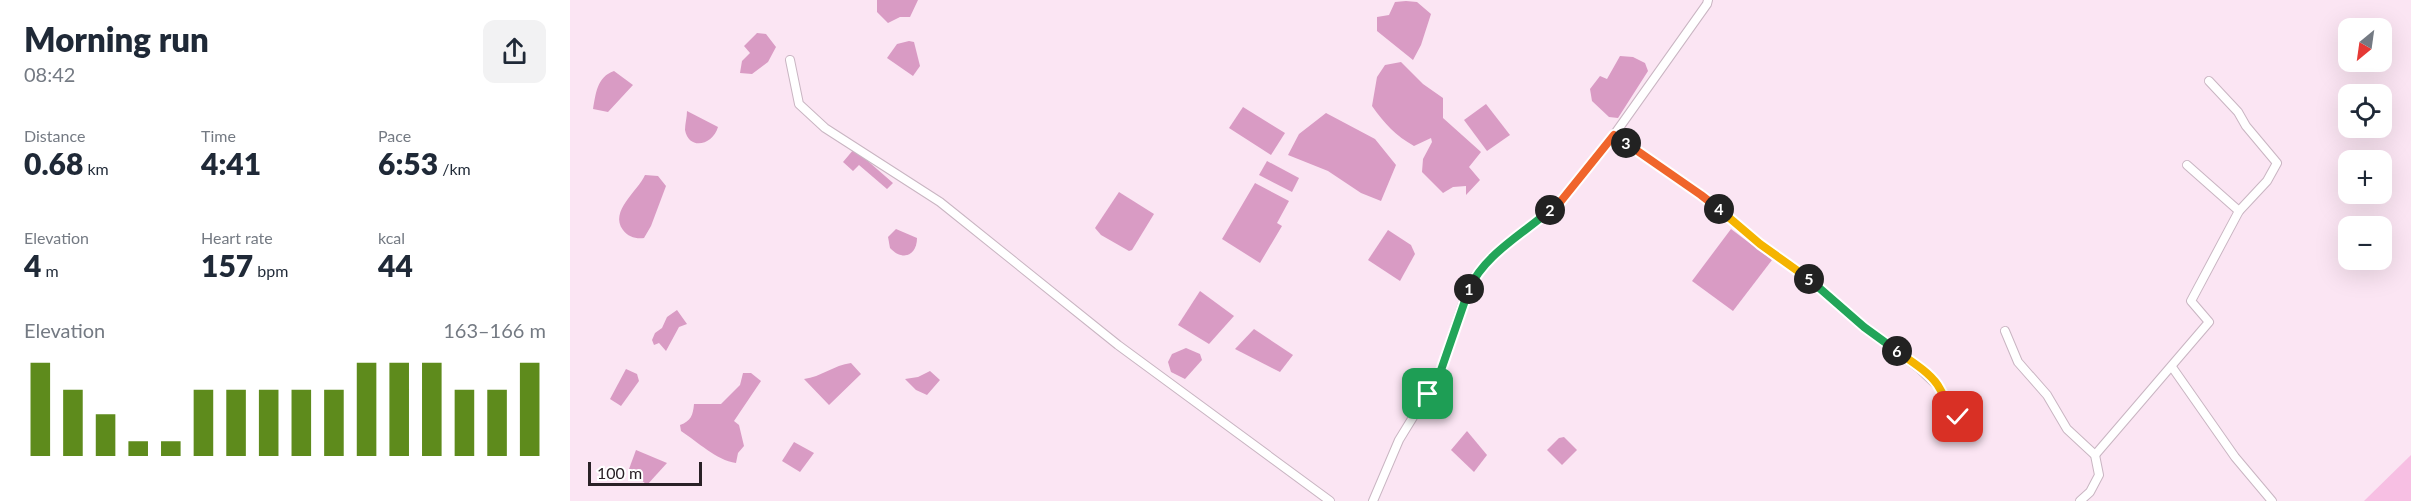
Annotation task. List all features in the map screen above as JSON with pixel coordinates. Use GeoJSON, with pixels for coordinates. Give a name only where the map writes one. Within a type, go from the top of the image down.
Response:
{"type":"FeatureCollection","features":[{"type":"Feature","properties":{"kind":"street"},"geometry":{"type":"LineString","coordinates":[[1373,501],[1399,440],[1440,373],[1463,303],[1475,276],[1491,256],[1561,201],[1614,135],[1708,0]]}},
{"type":"Feature","properties":{"kind":"street"},"geometry":{"type":"LineString","coordinates":[[790,60],[799,104],[825,128],[940,202],[1118,345],[1330,501]]}},
{"type":"Feature","properties":{"kind":"street"},"geometry":{"type":"LineString","coordinates":[[2096,455],[2209,322],[2191,301],[2239,211],[2267,181],[2277,163],[2246,126],[2238,112],[2209,81]]}},
{"type":"Feature","properties":{"kind":"street"},"geometry":{"type":"LineString","coordinates":[[1614,135],[1701,195],[1760,244],[1806,276],[1864,327],[1920,369],[1940,388],[1942,396],[1958,417]]}},
{"type":"Feature","properties":{"kind":"street"},"geometry":{"type":"LineString","coordinates":[[2187,165],[2239,211]]}},
{"type":"Feature","properties":{"kind":"street"},"geometry":{"type":"LineString","coordinates":[[2005,331],[2018,362],[2047,395],[2067,429],[2096,455],[2099,475],[2090,492],[2080,501]]}},
{"type":"Feature","properties":{"kind":"street"},"geometry":{"type":"LineString","coordinates":[[2172,367],[2235,457],[2272,501]]}},
{"type":"Feature","properties":{"kind":"shaded area"},"geometry":{"type":"Polygon","coordinates":[[[877,0],[918,0],[910,17],[900,17],[888,23],[877,12],[877,0]]]}},
{"type":"Feature","properties":{"kind":"shaded area"},"geometry":{"type":"Polygon","coordinates":[[[1395,2],[1417,2],[1431,14],[1421,45],[1413,60],[1377,31],[1377,17],[1389,15],[1395,2]]]}},
{"type":"Feature","properties":{"kind":"shaded area"},"geometry":{"type":"Polygon","coordinates":[[[757,33],[766,34],[776,47],[768,62],[752,74],[740,73],[742,61],[750,53],[744,46],[757,33]]]}},
{"type":"Feature","properties":{"kind":"shaded area"},"geometry":{"type":"Polygon","coordinates":[[[914,42],[920,66],[913,76],[887,58],[897,44],[914,42]]]}},
{"type":"Feature","properties":{"kind":"shaded area"},"geometry":{"type":"Polygon","coordinates":[[[1620,56],[1633,57],[1645,63],[1648,71],[1618,118],[1609,117],[1592,101],[1590,89],[1600,76],[1607,79],[1620,56]]]}},
{"type":"Feature","properties":{"kind":"shaded area"},"geometry":{"type":"Polygon","coordinates":[[[1401,62],[1423,84],[1443,98],[1443,118],[1481,152],[1469,167],[1480,180],[1466,195],[1466,186],[1453,187],[1443,193],[1422,172],[1423,159],[1432,142],[1431,138],[1414,146],[1391,129],[1372,106],[1377,77],[1385,65],[1401,62]]]}},
{"type":"Feature","properties":{"kind":"shaded area"},"geometry":{"type":"Polygon","coordinates":[[[614,71],[633,85],[608,112],[593,109],[601,81],[614,71]]]}},
{"type":"Feature","properties":{"kind":"shaded area"},"geometry":{"type":"Polygon","coordinates":[[[1486,104],[1510,135],[1487,151],[1464,120],[1486,104]]]}},
{"type":"Feature","properties":{"kind":"shaded area"},"geometry":{"type":"Polygon","coordinates":[[[1243,107],[1285,133],[1271,155],[1229,128],[1243,107]]]}},
{"type":"Feature","properties":{"kind":"shaded area"},"geometry":{"type":"Polygon","coordinates":[[[687,111],[718,127],[711,138],[696,143],[687,137],[685,130],[687,111]]]}},
{"type":"Feature","properties":{"kind":"shaded area"},"geometry":{"type":"Polygon","coordinates":[[[1326,113],[1375,139],[1396,165],[1381,201],[1361,193],[1328,171],[1288,155],[1299,134],[1326,113]]]}},
{"type":"Feature","properties":{"kind":"shaded area"},"geometry":{"type":"Polygon","coordinates":[[[854,149],[893,183],[887,189],[859,165],[853,171],[843,162],[854,149]]]}},
{"type":"Feature","properties":{"kind":"shaded area"},"geometry":{"type":"Polygon","coordinates":[[[1267,161],[1299,178],[1292,192],[1259,175],[1267,161]]]}},
{"type":"Feature","properties":{"kind":"shaded area"},"geometry":{"type":"Polygon","coordinates":[[[645,175],[658,176],[666,186],[651,226],[644,238],[638,238],[630,236],[623,230],[620,216],[626,201],[645,175]]]}},
{"type":"Feature","properties":{"kind":"shaded area"},"geometry":{"type":"Polygon","coordinates":[[[1255,183],[1289,201],[1277,223],[1282,226],[1260,263],[1222,239],[1255,183]]]}},
{"type":"Feature","properties":{"kind":"shaded area"},"geometry":{"type":"Polygon","coordinates":[[[1119,192],[1154,214],[1132,250],[1129,251],[1101,235],[1095,228],[1119,192]]]}},
{"type":"Feature","properties":{"kind":"shaded area"},"geometry":{"type":"Polygon","coordinates":[[[896,229],[917,238],[915,249],[908,255],[900,255],[890,248],[888,237],[896,229]]]}},
{"type":"Feature","properties":{"kind":"shaded area"},"geometry":{"type":"Polygon","coordinates":[[[1731,229],[1772,260],[1733,311],[1692,281],[1731,229]]]}},
{"type":"Feature","properties":{"kind":"shaded area"},"geometry":{"type":"Polygon","coordinates":[[[1388,230],[1411,245],[1415,254],[1400,281],[1368,260],[1388,230]]]}},
{"type":"Feature","properties":{"kind":"shaded area"},"geometry":{"type":"Polygon","coordinates":[[[1200,291],[1234,316],[1209,344],[1178,325],[1200,291]]]}},
{"type":"Feature","properties":{"kind":"shaded area"},"geometry":{"type":"Polygon","coordinates":[[[677,310],[687,324],[679,327],[666,351],[659,343],[654,345],[652,340],[655,333],[662,328],[667,317],[677,310]]]}},
{"type":"Feature","properties":{"kind":"shaded area"},"geometry":{"type":"Polygon","coordinates":[[[1254,329],[1293,355],[1280,372],[1235,349],[1254,329]]]}},
{"type":"Feature","properties":{"kind":"shaded area"},"geometry":{"type":"Polygon","coordinates":[[[1186,348],[1200,354],[1202,360],[1185,379],[1171,372],[1168,362],[1172,354],[1186,348]]]}},
{"type":"Feature","properties":{"kind":"shaded area"},"geometry":{"type":"Polygon","coordinates":[[[851,363],[861,374],[829,405],[804,379],[839,366],[851,363]]]}},
{"type":"Feature","properties":{"kind":"shaded area"},"geometry":{"type":"Polygon","coordinates":[[[626,369],[637,374],[639,381],[621,406],[610,399],[626,369]]]}},
{"type":"Feature","properties":{"kind":"shaded area"},"geometry":{"type":"Polygon","coordinates":[[[930,371],[940,380],[927,395],[916,390],[905,379],[918,377],[930,371]]]}},
{"type":"Feature","properties":{"kind":"shaded area"},"geometry":{"type":"Polygon","coordinates":[[[743,373],[751,373],[761,381],[734,421],[739,425],[744,446],[738,453],[736,463],[707,450],[681,431],[680,425],[691,417],[694,404],[721,404],[740,385],[743,373]]]}},
{"type":"Feature","properties":{"kind":"shaded area"},"geometry":{"type":"Polygon","coordinates":[[[1467,431],[1487,455],[1474,472],[1451,450],[1467,431]]]}},
{"type":"Feature","properties":{"kind":"shaded area"},"geometry":{"type":"Polygon","coordinates":[[[1564,437],[1577,450],[1562,465],[1547,450],[1559,438],[1564,437]]]}},
{"type":"Feature","properties":{"kind":"shaded area"},"geometry":{"type":"Polygon","coordinates":[[[794,442],[814,453],[800,472],[782,461],[794,442]]]}},
{"type":"Feature","properties":{"kind":"shaded area"},"geometry":{"type":"Polygon","coordinates":[[[636,450],[667,463],[647,485],[629,469],[636,450]]]}},
{"type":"Feature","properties":{"kind":"shaded area"},"geometry":{"type":"Polygon","coordinates":[[[2411,455],[2411,501],[2364,501],[2411,455]]]}},
{"type":"Feature","properties":{"kind":"route"},"geometry":{"type":"LineString","coordinates":[[1428,394],[1440,373],[1463,303],[1475,276],[1491,256],[1561,201],[1614,135],[1701,195],[1760,244],[1806,276],[1864,327],[1883,339],[1920,369],[1940,388],[1942,396],[1958,417]]}}]}
